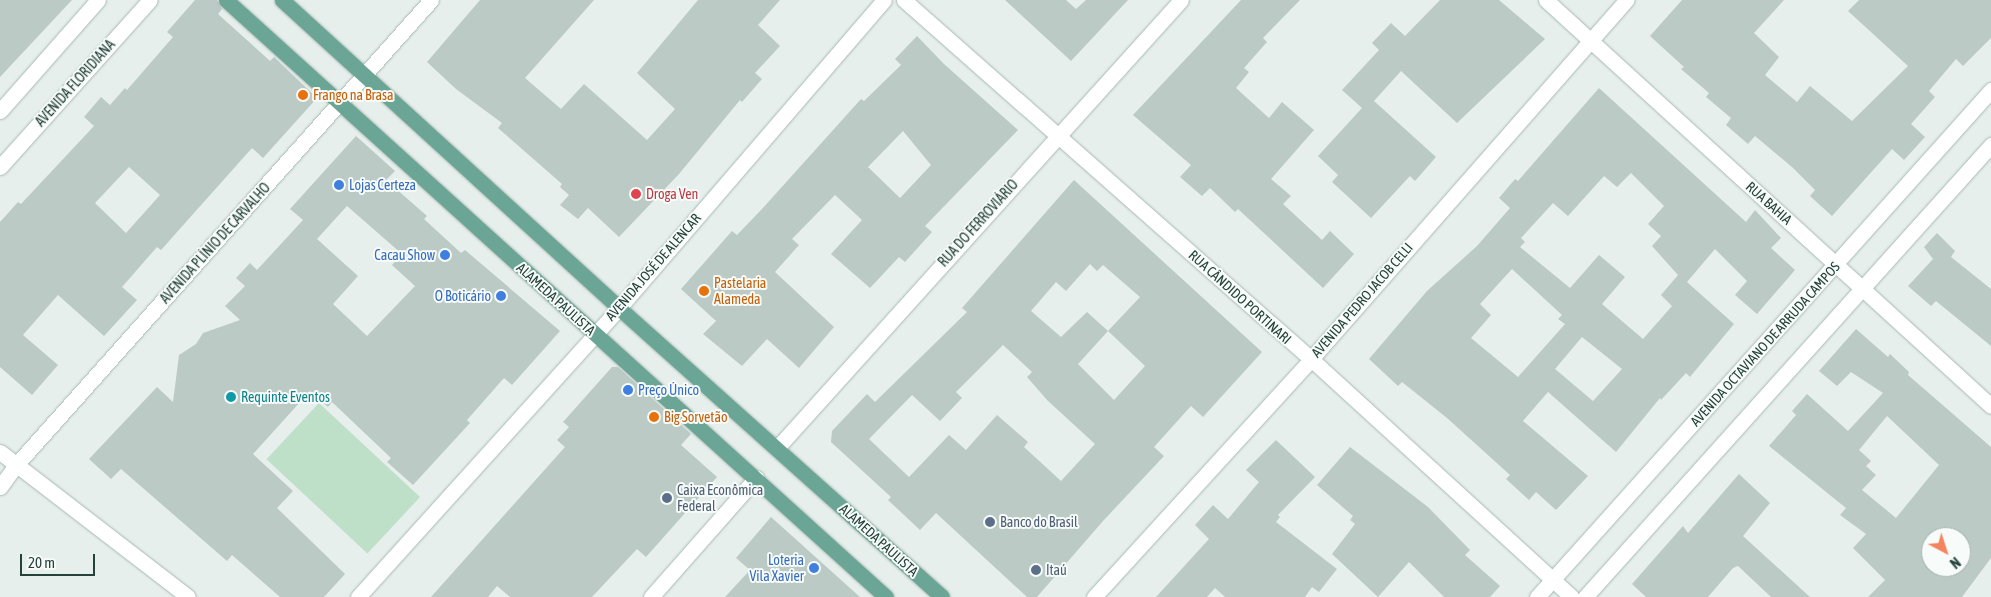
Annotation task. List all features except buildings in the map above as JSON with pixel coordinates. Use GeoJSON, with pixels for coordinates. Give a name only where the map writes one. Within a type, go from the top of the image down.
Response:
{"type":"FeatureCollection","features":[{"type":"Feature","properties":{"kind":"main road","name":"ALAMEDA PAULISTA"},"geometry":{"type":"LineString","coordinates":[[226,0],[886,597]]}},
{"type":"Feature","properties":{"kind":"main road","name":"ALAMEDA PAULISTA"},"geometry":{"type":"LineString","coordinates":[[282,0],[619,308],[942,597]]}},
{"type":"Feature","properties":{"kind":"street"},"geometry":{"type":"LineString","coordinates":[[0,112],[98,0]]}},
{"type":"Feature","properties":{"kind":"street","name":"AVENIDA FLORIDIANA"},"geometry":{"type":"LineString","coordinates":[[0,167],[150,0]]}},
{"type":"Feature","properties":{"kind":"street","name":"AVENIDA PLÍNIO DE CARVALHO"},"geometry":{"type":"LineString","coordinates":[[0,487],[16,465],[431,0]]}},
{"type":"Feature","properties":{"kind":"street","name":"AVENIDA JOSÉ DE ALENCAR"},"geometry":{"type":"LineString","coordinates":[[358,597],[619,308],[884,0]]}},
{"type":"Feature","properties":{"kind":"street","name":"RUA CÂNDIDO PORTINARI"},"geometry":{"type":"LineString","coordinates":[[904,0],[1310,359],[1572,597]]}},
{"type":"Feature","properties":{"kind":"street","name":"RUA DO FERROVIÁRIO"},"geometry":{"type":"LineString","coordinates":[[777,448],[1057,134],[1181,0]]}},
{"type":"Feature","properties":{"kind":"street","name":"RUA BAHIA"},"geometry":{"type":"LineString","coordinates":[[1546,0],[1865,289],[1991,406]]}},
{"type":"Feature","properties":{"kind":"street","name":"AVENIDA PEDRO JACOB CELLI"},"geometry":{"type":"LineString","coordinates":[[1094,597],[1310,359],[1626,0]]}},
{"type":"Feature","properties":{"kind":"street","name":"AVENIDA OCTAVIANO DE ARRUDA CAMPOS"},"geometry":{"type":"LineString","coordinates":[[1537,597],[1837,265],[1991,90]]}},
{"type":"Feature","properties":{"kind":"street"},"geometry":{"type":"LineString","coordinates":[[1586,597],[1865,289],[1991,146]]}},
{"type":"Feature","properties":{"kind":"street"},"geometry":{"type":"LineString","coordinates":[[0,452],[188,597]]}},
{"type":"Feature","properties":{"kind":"street"},"geometry":{"type":"LineString","coordinates":[[652,597],[756,478]]}},
{"type":"Feature","properties":{"kind":"green space"},"geometry":{"type":"Polygon","coordinates":[[[319,403],[420,497],[367,553],[266,459],[319,403]]]}},
{"type":"Feature","properties":{"kind":"place","name":"Frango na Brasa"},"geometry":{"type":"Point","coordinates":[303,95]}},
{"type":"Feature","properties":{"kind":"place","name":"Lojas Certeza"},"geometry":{"type":"Point","coordinates":[339,185]}},
{"type":"Feature","properties":{"kind":"place","name":"Droga Ven"},"geometry":{"type":"Point","coordinates":[636,194]}},
{"type":"Feature","properties":{"kind":"place","name":"Cacau Show"},"geometry":{"type":"Point","coordinates":[445,255]}},
{"type":"Feature","properties":{"kind":"place","name":"Pastelaria Alameda"},"geometry":{"type":"Point","coordinates":[704,291]}},
{"type":"Feature","properties":{"kind":"place","name":"O Boticário"},"geometry":{"type":"Point","coordinates":[501,296]}},
{"type":"Feature","properties":{"kind":"place","name":"Preço Único"},"geometry":{"type":"Point","coordinates":[628,390]}},
{"type":"Feature","properties":{"kind":"place","name":"Requinte Eventos"},"geometry":{"type":"Point","coordinates":[231,397]}},
{"type":"Feature","properties":{"kind":"place","name":"Big Sorvetão"},"geometry":{"type":"Point","coordinates":[654,417]}},
{"type":"Feature","properties":{"kind":"place","name":"Caixa Econômica Federal"},"geometry":{"type":"Point","coordinates":[667,498]}},
{"type":"Feature","properties":{"kind":"place","name":"Banco do Brasil"},"geometry":{"type":"Point","coordinates":[990,522]}},
{"type":"Feature","properties":{"kind":"place","name":"Loteria Vila Xavier"},"geometry":{"type":"Point","coordinates":[814,568]}},
{"type":"Feature","properties":{"kind":"place","name":"Itaú"},"geometry":{"type":"Point","coordinates":[1036,570]}}]}
